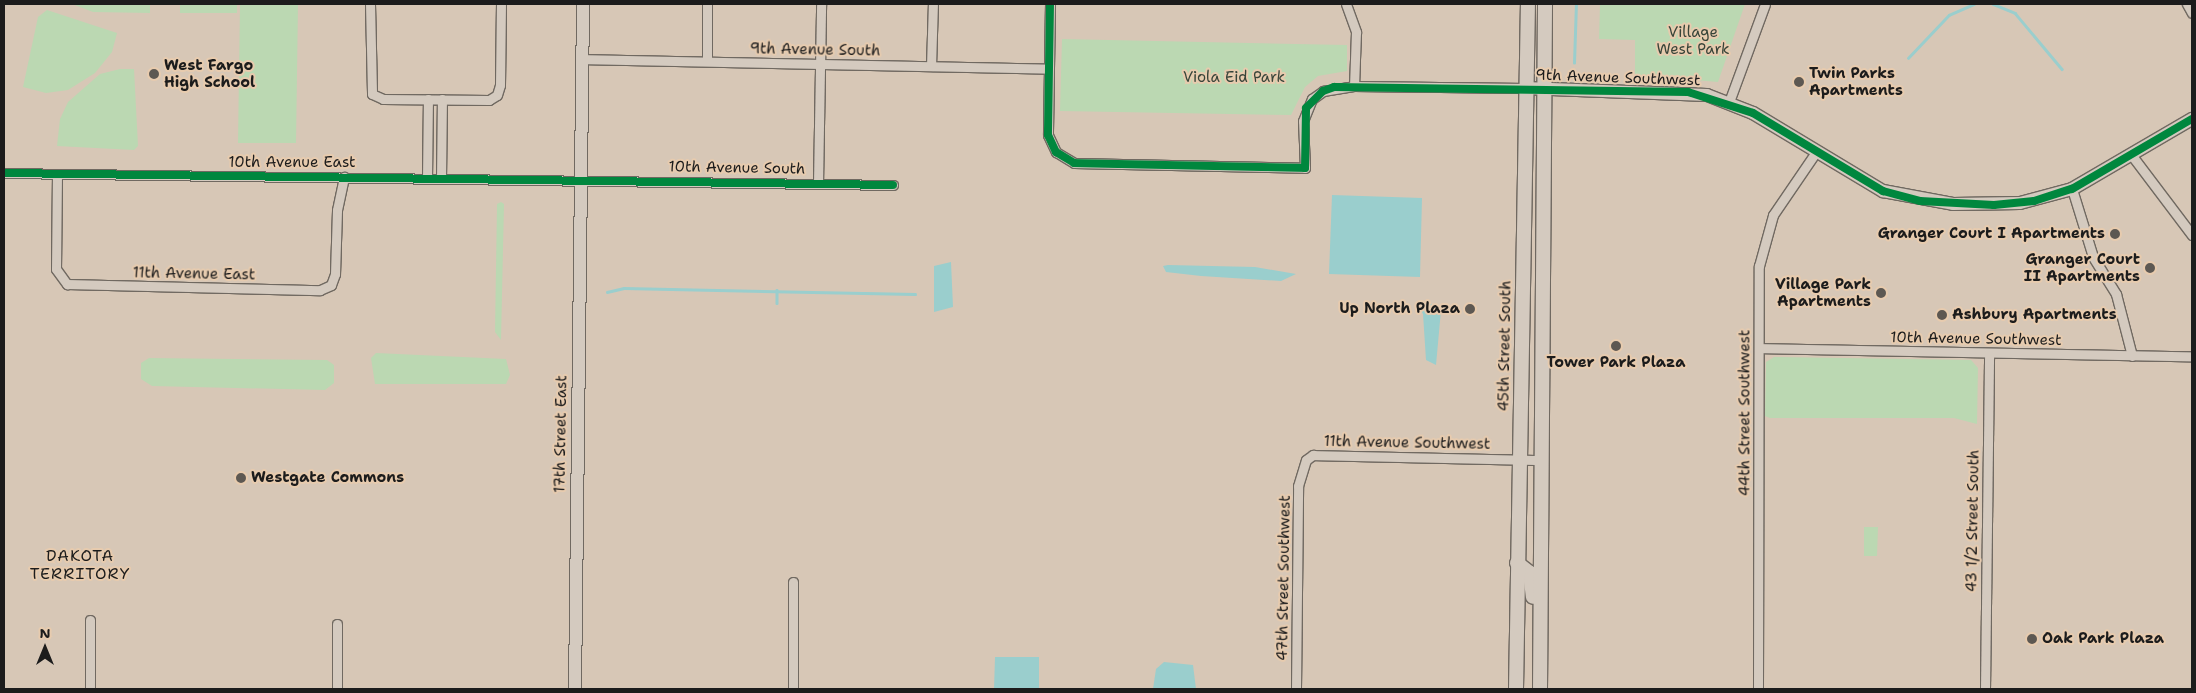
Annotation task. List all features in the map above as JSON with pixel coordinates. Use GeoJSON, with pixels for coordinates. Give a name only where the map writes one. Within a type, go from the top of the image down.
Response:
{"type":"FeatureCollection","features":[{"type":"Feature","properties":{"kind":"main road","name":"45th Street South"},"geometry":{"type":"LineString","coordinates":[[1516,689],[1525,88],[1528,4]]}},
{"type":"Feature","properties":{"kind":"main road"},"geometry":{"type":"LineString","coordinates":[[1540,689],[1545,4]]}},
{"type":"Feature","properties":{"kind":"main road"},"geometry":{"type":"LineString","coordinates":[[1524,175],[1528,256],[1534,270],[1542,274]]}},
{"type":"Feature","properties":{"kind":"main road"},"geometry":{"type":"LineString","coordinates":[[1522,273],[1534,284],[1536,351],[1542,372]]}},
{"type":"Feature","properties":{"kind":"main road"},"geometry":{"type":"LineString","coordinates":[[1518,503],[1526,558],[1542,564]]}},
{"type":"Feature","properties":{"kind":"main road"},"geometry":{"type":"LineString","coordinates":[[1517,563],[1527,567],[1532,582],[1540,664]]}},
{"type":"Feature","properties":{"kind":"street"},"geometry":{"type":"LineString","coordinates":[[370,4],[372,94],[383,99],[488,100],[498,95],[502,4]]}},
{"type":"Feature","properties":{"kind":"street","name":"17th Street East"},"geometry":{"type":"LineString","coordinates":[[575,689],[583,4]]}},
{"type":"Feature","properties":{"kind":"street"},"geometry":{"type":"LineString","coordinates":[[707,61],[708,4]]}},
{"type":"Feature","properties":{"kind":"street"},"geometry":{"type":"LineString","coordinates":[[818,183],[821,4]]}},
{"type":"Feature","properties":{"kind":"street"},"geometry":{"type":"LineString","coordinates":[[931,66],[933,4]]}},
{"type":"Feature","properties":{"kind":"street"},"geometry":{"type":"LineString","coordinates":[[1050,4],[1048,135],[1056,152],[1082,163],[1304,168],[1306,108],[1323,90],[1354,86],[1356,32],[1346,4]]}},
{"type":"Feature","properties":{"kind":"street"},"geometry":{"type":"LineString","coordinates":[[1729,102],[1765,4]]}},
{"type":"Feature","properties":{"kind":"street"},"geometry":{"type":"LineString","coordinates":[[2187,4],[2192,14]]}},
{"type":"Feature","properties":{"kind":"street","name":"9th Avenue South"},"geometry":{"type":"LineString","coordinates":[[582,58],[1048,69]]}},
{"type":"Feature","properties":{"kind":"street","name":"9th Avenue Southwest"},"geometry":{"type":"LineString","coordinates":[[1354,86],[1688,92],[1729,102],[1883,190],[1920,200],[1994,205],[2072,189],[2133,157],[2192,119]]}},
{"type":"Feature","properties":{"kind":"street"},"geometry":{"type":"LineString","coordinates":[[428,99],[428,178]]}},
{"type":"Feature","properties":{"kind":"street"},"geometry":{"type":"LineString","coordinates":[[441,178],[442,99]]}},
{"type":"Feature","properties":{"kind":"street","name":"44th Street Southwest"},"geometry":{"type":"LineString","coordinates":[[1758,689],[1759,266],[1764,240],[1773,215],[1816,152]]}},
{"type":"Feature","properties":{"kind":"street"},"geometry":{"type":"LineString","coordinates":[[2133,157],[2192,235]]}},
{"type":"Feature","properties":{"kind":"street","name":"10th Avenue East"},"geometry":{"type":"LineString","coordinates":[[4,173],[581,179]]}},
{"type":"Feature","properties":{"kind":"street","name":"11th Avenue East"},"geometry":{"type":"LineString","coordinates":[[57,174],[56,269],[61,281],[76,286],[328,287],[335,274],[337,210],[344,177]]}},
{"type":"Feature","properties":{"kind":"street","name":"10th Avenue South"},"geometry":{"type":"LineString","coordinates":[[581,179],[893,185]]}},
{"type":"Feature","properties":{"kind":"street"},"geometry":{"type":"LineString","coordinates":[[2072,189],[2093,257],[2116,294],[2132,356]]}},
{"type":"Feature","properties":{"kind":"street","name":"10th Avenue Southwest"},"geometry":{"type":"LineString","coordinates":[[1759,348],[1989,354],[2192,356]]}},
{"type":"Feature","properties":{"kind":"street","name":"43 1/2 Street South"},"geometry":{"type":"LineString","coordinates":[[1985,689],[1989,354]]}},
{"type":"Feature","properties":{"kind":"street","name":"11th Avenue Southwest"},"geometry":{"type":"LineString","coordinates":[[1301,468],[1313,455],[1542,460]]}},
{"type":"Feature","properties":{"kind":"street","name":"47th Street Southwest"},"geometry":{"type":"LineString","coordinates":[[1296,689],[1301,468]]}},
{"type":"Feature","properties":{"kind":"street"},"geometry":{"type":"LineString","coordinates":[[793,582],[793,689]]}},
{"type":"Feature","properties":{"kind":"street"},"geometry":{"type":"LineString","coordinates":[[90,620],[90,689]]}},
{"type":"Feature","properties":{"kind":"street"},"geometry":{"type":"LineString","coordinates":[[337,624],[337,689]]}},
{"type":"Feature","properties":{"kind":"green space"},"geometry":{"type":"Polygon","coordinates":[[[72,4],[150,4],[150,13],[93,12],[72,4]]]}},
{"type":"Feature","properties":{"kind":"green space"},"geometry":{"type":"Polygon","coordinates":[[[180,4],[237,4],[237,13],[180,13],[180,4]]]}},
{"type":"Feature","properties":{"kind":"green space"},"geometry":{"type":"Polygon","coordinates":[[[240,4],[298,4],[296,143],[238,143],[240,4]]]}},
{"type":"Feature","properties":{"kind":"green space","name":"Village West Park"},"geometry":{"type":"Polygon","coordinates":[[[1600,4],[1745,4],[1718,82],[1635,75],[1635,40],[1599,39],[1600,4]]]}},
{"type":"Feature","properties":{"kind":"green space"},"geometry":{"type":"Polygon","coordinates":[[[47,10],[117,33],[112,52],[95,73],[68,90],[46,93],[23,87],[38,17],[47,10]]]}},
{"type":"Feature","properties":{"kind":"green space","name":"Viola Eid Park"},"geometry":{"type":"Polygon","coordinates":[[[1062,39],[1347,45],[1347,71],[1318,76],[1305,87],[1291,115],[1060,111],[1062,39]]]}},
{"type":"Feature","properties":{"kind":"green space"},"geometry":{"type":"Polygon","coordinates":[[[120,69],[134,69],[138,146],[134,150],[57,146],[60,119],[68,102],[100,74],[120,69]]]}},
{"type":"Feature","properties":{"kind":"green space"},"geometry":{"type":"Polygon","coordinates":[[[501,202],[504,204],[501,340],[495,332],[497,204],[501,202]]]}},
{"type":"Feature","properties":{"kind":"green space"},"geometry":{"type":"Polygon","coordinates":[[[376,353],[506,359],[510,375],[506,384],[375,384],[371,358],[376,353]]]}},
{"type":"Feature","properties":{"kind":"green space"},"geometry":{"type":"Polygon","coordinates":[[[1774,357],[1971,360],[1978,368],[1977,424],[1954,418],[1770,418],[1765,416],[1766,362],[1774,357]]]}},
{"type":"Feature","properties":{"kind":"green space"},"geometry":{"type":"Polygon","coordinates":[[[149,358],[327,360],[334,365],[334,383],[325,390],[152,386],[141,379],[141,363],[149,358]]]}},
{"type":"Feature","properties":{"kind":"green space"},"geometry":{"type":"Polygon","coordinates":[[[1864,527],[1878,527],[1877,556],[1864,556],[1864,527]]]}},
{"type":"Feature","properties":{"kind":"water"},"geometry":{"type":"Polygon","coordinates":[[[1332,195],[1422,198],[1420,277],[1329,274],[1332,195]]]}},
{"type":"Feature","properties":{"kind":"water"},"geometry":{"type":"Polygon","coordinates":[[[951,262],[953,307],[934,312],[934,266],[951,262]]]}},
{"type":"Feature","properties":{"kind":"water"},"geometry":{"type":"Polygon","coordinates":[[[1163,266],[1255,267],[1296,274],[1281,281],[1201,276],[1166,272],[1163,266]]]}},
{"type":"Feature","properties":{"kind":"water"},"geometry":{"type":"Polygon","coordinates":[[[1417,304],[1435,304],[1441,310],[1436,365],[1426,360],[1423,314],[1417,304]]]}},
{"type":"Feature","properties":{"kind":"water"},"geometry":{"type":"Polygon","coordinates":[[[995,657],[1039,657],[1039,689],[994,689],[995,657]]]}},
{"type":"Feature","properties":{"kind":"water"},"geometry":{"type":"Polygon","coordinates":[[[1164,662],[1193,665],[1196,689],[1153,689],[1156,669],[1164,662]]]}},
{"type":"Feature","properties":{"kind":"waterway"},"geometry":{"type":"LineString","coordinates":[[1574,63],[1576,4]]}},
{"type":"Feature","properties":{"kind":"waterway"},"geometry":{"type":"LineString","coordinates":[[1908,58],[1949,15],[1974,4]]}},
{"type":"Feature","properties":{"kind":"waterway"},"geometry":{"type":"LineString","coordinates":[[1993,4],[2015,13],[2062,69]]}},
{"type":"Feature","properties":{"kind":"waterway"},"geometry":{"type":"LineString","coordinates":[[607,292],[624,288],[915,294]]}},
{"type":"Feature","properties":{"kind":"waterway"},"geometry":{"type":"LineString","coordinates":[[777,290],[777,303]]}},
{"type":"Feature","properties":{"kind":"cycle path"},"geometry":{"type":"LineString","coordinates":[[1050,4],[1048,135],[1056,152],[1074,163],[1305,168],[1306,108],[1323,91],[1334,87],[1688,92],[1753,113],[1883,191],[1920,201],[1994,205],[2034,201],[2072,189],[2192,119]]}},
{"type":"Feature","properties":{"kind":"cycle path"},"geometry":{"type":"LineString","coordinates":[[4,173],[893,185]]}},
{"type":"Feature","properties":{"kind":"place","name":"West Fargo High School"},"geometry":{"type":"Point","coordinates":[154,74]}},
{"type":"Feature","properties":{"kind":"place","name":"Twin Parks Apartments"},"geometry":{"type":"Point","coordinates":[1799,82]}},
{"type":"Feature","properties":{"kind":"place","name":"Granger Court I Apartments"},"geometry":{"type":"Point","coordinates":[2115,234]}},
{"type":"Feature","properties":{"kind":"place","name":"Granger Court II Apartments"},"geometry":{"type":"Point","coordinates":[2150,268]}},
{"type":"Feature","properties":{"kind":"place","name":"Village Park Apartments"},"geometry":{"type":"Point","coordinates":[1881,293]}},
{"type":"Feature","properties":{"kind":"place","name":"Up North Plaza"},"geometry":{"type":"Point","coordinates":[1470,309]}},
{"type":"Feature","properties":{"kind":"place","name":"Ashbury Apartments"},"geometry":{"type":"Point","coordinates":[1942,315]}},
{"type":"Feature","properties":{"kind":"place","name":"Tower Park Plaza"},"geometry":{"type":"Point","coordinates":[1616,346]}},
{"type":"Feature","properties":{"kind":"place","name":"Westgate Commons"},"geometry":{"type":"Point","coordinates":[241,478]}},
{"type":"Feature","properties":{"kind":"place","name":"Oak Park Plaza"},"geometry":{"type":"Point","coordinates":[2032,639]}},
{"type":"Feature","properties":{"kind":"district","name":"DAKOTA TERRITORY"},"geometry":{"type":"Point","coordinates":[80,565]}}]}
